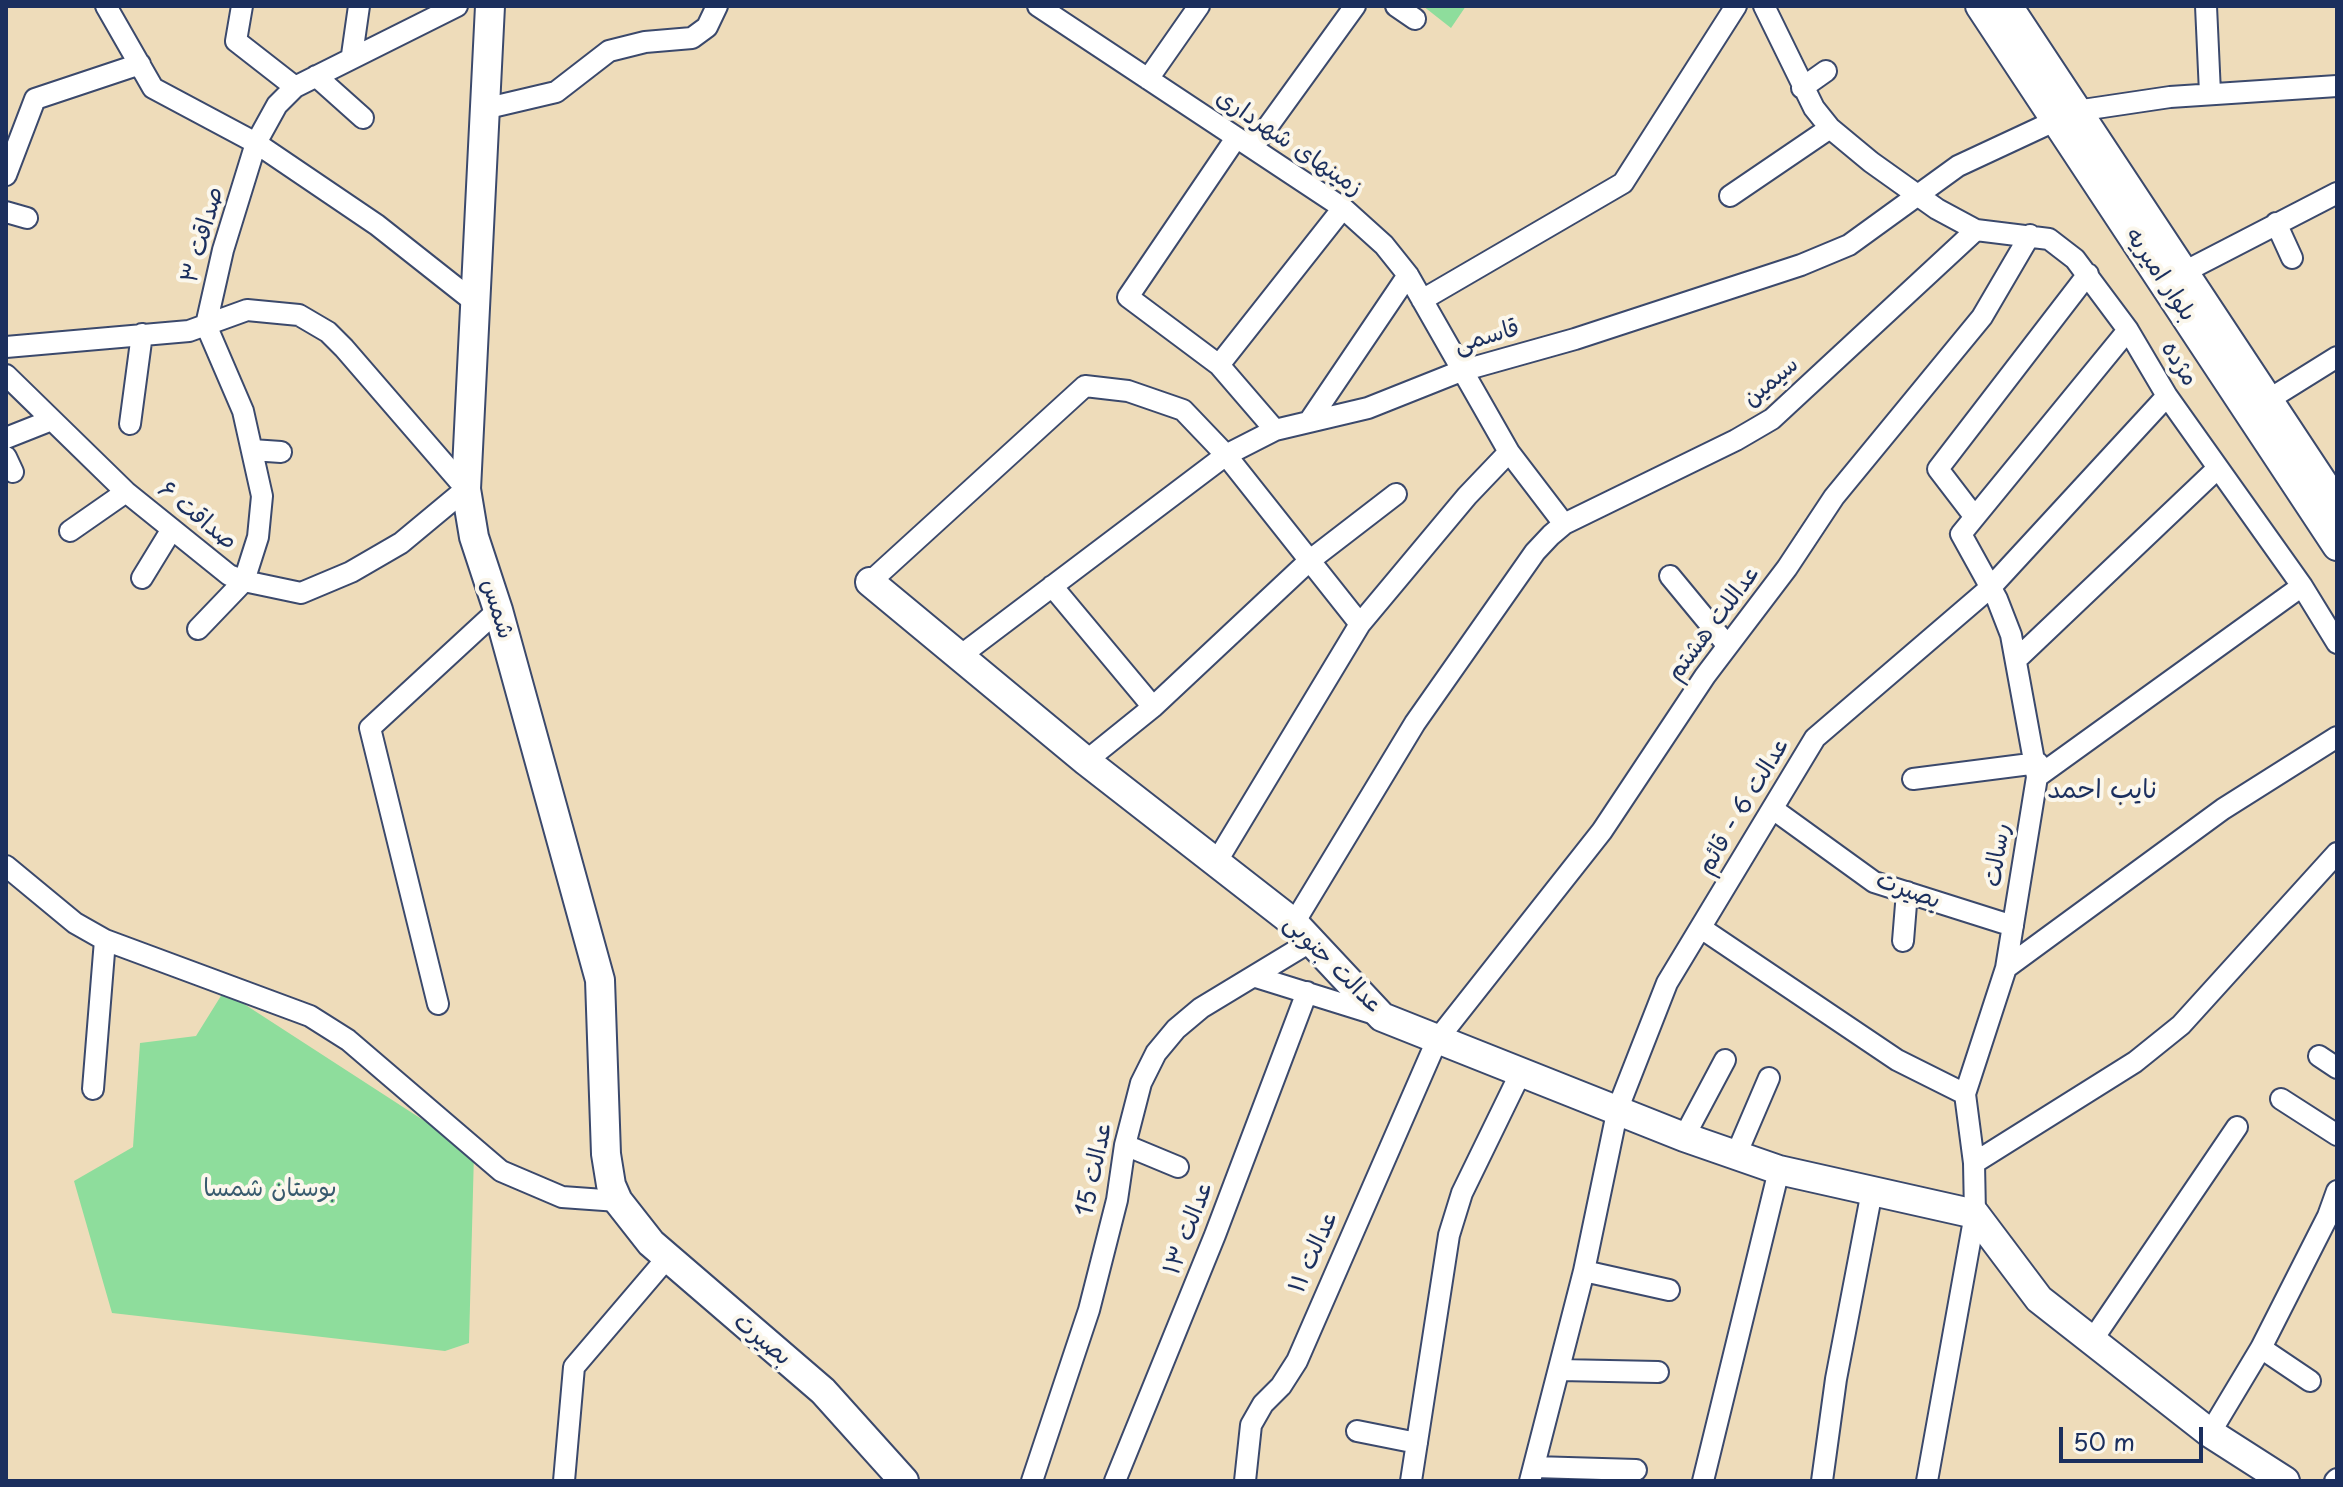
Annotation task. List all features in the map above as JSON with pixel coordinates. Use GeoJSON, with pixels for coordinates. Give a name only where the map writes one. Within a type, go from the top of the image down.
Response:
{"type":"FeatureCollection","features":[{"type":"Feature","properties":{"kind":"street"},"geometry":{"type":"LineString","coordinates":[[106,6],[153,88],[256,143],[377,225],[477,304]]}},
{"type":"Feature","properties":{"kind":"street"},"geometry":{"type":"LineString","coordinates":[[242,6],[236,41],[295,87]]}},
{"type":"Feature","properties":{"kind":"street"},"geometry":{"type":"LineString","coordinates":[[352,55],[359,6]]}},
{"type":"Feature","properties":{"kind":"street","name":"صداقت ۳"},"geometry":{"type":"LineString","coordinates":[[206,325],[223,250],[256,143],[277,105],[295,87],[352,55],[457,6]]}},
{"type":"Feature","properties":{"kind":"street","name":"شمس"},"geometry":{"type":"LineString","coordinates":[[490,6],[488,108],[466,489],[474,537],[498,610],[600,980],[606,1154],[611,1185],[618,1201]]}},
{"type":"Feature","properties":{"kind":"street"},"geometry":{"type":"LineString","coordinates":[[488,108],[556,92],[609,51],[645,42],[692,38],[707,27],[717,6]]}},
{"type":"Feature","properties":{"kind":"street","name":"زمینهای شهرداری"},"geometry":{"type":"LineString","coordinates":[[1038,6],[1343,208],[1384,245],[1408,275],[1509,452],[1564,524]]}},
{"type":"Feature","properties":{"kind":"street"},"geometry":{"type":"LineString","coordinates":[[1148,79],[1199,6]]}},
{"type":"Feature","properties":{"kind":"street"},"geometry":{"type":"LineString","coordinates":[[1275,430],[1219,365],[1128,297],[1245,142],[1355,6]]}},
{"type":"Feature","properties":{"kind":"street"},"geometry":{"type":"LineString","coordinates":[[1396,6],[1415,19]]}},
{"type":"Feature","properties":{"kind":"street"},"geometry":{"type":"LineString","coordinates":[[1422,300],[1623,183],[1736,6]]}},
{"type":"Feature","properties":{"kind":"street","name":"مژده"},"geometry":{"type":"LineString","coordinates":[[1764,6],[1802,88],[1830,128],[1871,162],[1976,230],[2030,235],[2056,242],[2088,274],[2128,330],[2167,396],[2302,586],[2337,643]]}},
{"type":"Feature","properties":{"kind":"street","name":"بلوار امیریه"},"geometry":{"type":"LineString","coordinates":[[1980,6],[2186,271],[2337,504]]}},
{"type":"Feature","properties":{"kind":"street","name":"بلوار امیریه"},"geometry":{"type":"LineString","coordinates":[[2008,6],[2067,117],[2337,546]]}},
{"type":"Feature","properties":{"kind":"street"},"geometry":{"type":"LineString","coordinates":[[2206,6],[2210,93]]}},
{"type":"Feature","properties":{"kind":"street"},"geometry":{"type":"LineString","coordinates":[[6,175],[35,99],[140,64]]}},
{"type":"Feature","properties":{"kind":"street"},"geometry":{"type":"LineString","coordinates":[[1802,88],[1826,71]]}},
{"type":"Feature","properties":{"kind":"street"},"geometry":{"type":"LineString","coordinates":[[316,76],[363,118]]}},
{"type":"Feature","properties":{"kind":"street","name":"قاسمی"},"geometry":{"type":"LineString","coordinates":[[960,656],[1226,455],[1275,430],[1368,408],[1461,371],[1575,339],[1801,265],[1849,245],[1958,166],[2067,117],[2210,93],[2275,92],[2337,86]]}},
{"type":"Feature","properties":{"kind":"street"},"geometry":{"type":"LineString","coordinates":[[1730,196],[1830,128]]}},
{"type":"Feature","properties":{"kind":"street"},"geometry":{"type":"LineString","coordinates":[[2186,271],[2337,193]]}},
{"type":"Feature","properties":{"kind":"street"},"geometry":{"type":"LineString","coordinates":[[1219,365],[1343,208]]}},
{"type":"Feature","properties":{"kind":"street"},"geometry":{"type":"LineString","coordinates":[[6,212],[27,218]]}},
{"type":"Feature","properties":{"kind":"street"},"geometry":{"type":"LineString","coordinates":[[2276,223],[2292,258]]}},
{"type":"Feature","properties":{"kind":"street","name":"سیمین"},"geometry":{"type":"LineString","coordinates":[[1302,932],[1415,723],[1535,552],[1564,524],[1736,440],[1772,419],[1976,230]]}},
{"type":"Feature","properties":{"kind":"street","name":"عداللت هشتم"},"geometry":{"type":"LineString","coordinates":[[1437,1040],[1602,831],[1727,645],[1787,568],[1834,497],[1982,317],[2030,235]]}},
{"type":"Feature","properties":{"kind":"street"},"geometry":{"type":"LineString","coordinates":[[2088,274],[1938,469],[1974,516],[2128,330]]}},
{"type":"Feature","properties":{"kind":"street"},"geometry":{"type":"LineString","coordinates":[[1310,420],[1408,275]]}},
{"type":"Feature","properties":{"kind":"street"},"geometry":{"type":"LineString","coordinates":[[6,347],[189,331],[247,310],[277,310],[314,323],[344,348],[466,489]]}},
{"type":"Feature","properties":{"kind":"street"},"geometry":{"type":"LineString","coordinates":[[198,629],[244,581],[258,537],[262,496],[243,411],[206,325]]}},
{"type":"Feature","properties":{"kind":"street"},"geometry":{"type":"LineString","coordinates":[[130,424],[142,334]]}},
{"type":"Feature","properties":{"kind":"street"},"geometry":{"type":"LineString","coordinates":[[2268,400],[2337,357]]}},
{"type":"Feature","properties":{"kind":"street","name":"صداقت ۶"},"geometry":{"type":"LineString","coordinates":[[6,375],[49,421],[126,492],[229,575],[244,581],[301,593],[351,572],[401,543],[466,489]]}},
{"type":"Feature","properties":{"kind":"street"},"geometry":{"type":"LineString","coordinates":[[870,582],[1085,386],[1128,391],[1183,410],[1226,455],[1360,624]]}},
{"type":"Feature","properties":{"kind":"street","name":"عدالت 6 - قائم"},"geometry":{"type":"LineString","coordinates":[[1532,1474],[1584,1271],[1618,1108],[1667,983],[1815,738],[1991,587],[2167,396]]}},
{"type":"Feature","properties":{"kind":"street"},"geometry":{"type":"LineString","coordinates":[[6,438],[49,421]]}},
{"type":"Feature","properties":{"kind":"street"},"geometry":{"type":"LineString","coordinates":[[252,450],[281,452]]}},
{"type":"Feature","properties":{"kind":"street"},"geometry":{"type":"LineString","coordinates":[[1217,861],[1360,624],[1467,496],[1509,452]]}},
{"type":"Feature","properties":{"kind":"street"},"geometry":{"type":"LineString","coordinates":[[2018,658],[2218,468]]}},
{"type":"Feature","properties":{"kind":"street"},"geometry":{"type":"LineString","coordinates":[[70,531],[126,492]]}},
{"type":"Feature","properties":{"kind":"street"},"geometry":{"type":"LineString","coordinates":[[1086,761],[1153,707],[1309,561],[1396,494]]}},
{"type":"Feature","properties":{"kind":"street","name":"رسالت"},"geometry":{"type":"LineString","coordinates":[[1927,1481],[1975,1214],[1974,1163],[1965,1094],[2006,968],[2038,770],[2018,658],[2003,610],[1961,534],[1974,516]]}},
{"type":"Feature","properties":{"kind":"street"},"geometry":{"type":"LineString","coordinates":[[142,578],[172,529]]}},
{"type":"Feature","properties":{"kind":"street"},"geometry":{"type":"LineString","coordinates":[[1670,576],[1727,645]]}},
{"type":"Feature","properties":{"kind":"street","name":"عدالت جنوبی"},"geometry":{"type":"LineString","coordinates":[[870,582],[1086,761],[1217,861],[1302,932],[1382,1017],[1618,1108],[1684,1137],[1779,1170],[1975,1214]]}},
{"type":"Feature","properties":{"kind":"street"},"geometry":{"type":"LineString","coordinates":[[1052,586],[1153,707]]}},
{"type":"Feature","properties":{"kind":"street"},"geometry":{"type":"LineString","coordinates":[[1913,779],[2038,770],[2302,586]]}},
{"type":"Feature","properties":{"kind":"street"},"geometry":{"type":"LineString","coordinates":[[438,1004],[370,728],[498,610]]}},
{"type":"Feature","properties":{"kind":"street"},"geometry":{"type":"LineString","coordinates":[[2006,968],[2223,809],[2337,737]]}},
{"type":"Feature","properties":{"kind":"street","name":"بصیرت"},"geometry":{"type":"LineString","coordinates":[[1773,809],[1874,882],[2013,926]]}},
{"type":"Feature","properties":{"kind":"street"},"geometry":{"type":"LineString","coordinates":[[1974,1163],[2135,1062],[2181,1025],[2337,853]]}},
{"type":"Feature","properties":{"kind":"street"},"geometry":{"type":"LineString","coordinates":[[6,866],[75,923],[105,940],[310,1016],[348,1040],[480,1156],[518,1180],[562,1197],[618,1201]]}},
{"type":"Feature","properties":{"kind":"street"},"geometry":{"type":"LineString","coordinates":[[1903,941],[1907,892]]}},
{"type":"Feature","properties":{"kind":"street"},"geometry":{"type":"LineString","coordinates":[[1701,928],[1897,1060],[1965,1094]]}},
{"type":"Feature","properties":{"kind":"street","name":"عدالت 15"},"geometry":{"type":"LineString","coordinates":[[1032,1481],[1089,1310],[1117,1200],[1125,1145],[1141,1083],[1156,1053],[1176,1029],[1201,1008],[1256,977],[1302,932]]}},
{"type":"Feature","properties":{"kind":"street"},"geometry":{"type":"LineString","coordinates":[[93,1089],[105,940]]}},
{"type":"Feature","properties":{"kind":"street"},"geometry":{"type":"LineString","coordinates":[[1256,977],[1382,1017]]}},
{"type":"Feature","properties":{"kind":"street","name":"عدالت ۱۳"},"geometry":{"type":"LineString","coordinates":[[1115,1481],[1215,1235],[1307,992]]}},
{"type":"Feature","properties":{"kind":"street","name":"عدالت ۱۱"},"geometry":{"type":"LineString","coordinates":[[1245,1481],[1251,1425],[1263,1404],[1281,1386],[1297,1361],[1437,1040]]}},
{"type":"Feature","properties":{"kind":"street"},"geometry":{"type":"LineString","coordinates":[[2319,1056],[2337,1068]]}},
{"type":"Feature","properties":{"kind":"street"},"geometry":{"type":"LineString","coordinates":[[1684,1137],[1725,1060]]}},
{"type":"Feature","properties":{"kind":"street"},"geometry":{"type":"LineString","coordinates":[[1411,1481],[1439,1281],[1454,1214],[1521,1072]]}},
{"type":"Feature","properties":{"kind":"street"},"geometry":{"type":"LineString","coordinates":[[1736,1155],[1769,1078]]}},
{"type":"Feature","properties":{"kind":"street"},"geometry":{"type":"LineString","coordinates":[[2281,1099],[2337,1135]]}},
{"type":"Feature","properties":{"kind":"street"},"geometry":{"type":"LineString","coordinates":[[2091,1342],[2237,1127]]}},
{"type":"Feature","properties":{"kind":"street"},"geometry":{"type":"LineString","coordinates":[[1125,1145],[1178,1167]]}},
{"type":"Feature","properties":{"kind":"street"},"geometry":{"type":"LineString","coordinates":[[1703,1481],[1779,1170]]}},
{"type":"Feature","properties":{"kind":"street"},"geometry":{"type":"LineString","coordinates":[[1822,1481],[1836,1379],[1872,1191]]}},
{"type":"Feature","properties":{"kind":"street"},"geometry":{"type":"LineString","coordinates":[[2210,1433],[2261,1348],[2328,1216],[2337,1191]]}},
{"type":"Feature","properties":{"kind":"street","name":"بصیرت"},"geometry":{"type":"LineString","coordinates":[[618,1201],[667,1258],[823,1391],[904,1481]]}},
{"type":"Feature","properties":{"kind":"street"},"geometry":{"type":"LineString","coordinates":[[1975,1214],[2039,1299],[2210,1433],[2285,1481]]}},
{"type":"Feature","properties":{"kind":"street"},"geometry":{"type":"LineString","coordinates":[[564,1481],[574,1367],[667,1258]]}},
{"type":"Feature","properties":{"kind":"street"},"geometry":{"type":"LineString","coordinates":[[1584,1271],[1669,1290]]}},
{"type":"Feature","properties":{"kind":"street"},"geometry":{"type":"LineString","coordinates":[[2261,1348],[2310,1381]]}},
{"type":"Feature","properties":{"kind":"street"},"geometry":{"type":"LineString","coordinates":[[1560,1370],[1658,1372]]}},
{"type":"Feature","properties":{"kind":"street"},"geometry":{"type":"LineString","coordinates":[[1357,1431],[1417,1443]]}},
{"type":"Feature","properties":{"kind":"street"},"geometry":{"type":"LineString","coordinates":[[1532,1474],[1636,1470]]}},
{"type":"Feature","properties":{"kind":"green space"},"geometry":{"type":"Polygon","coordinates":[[[1423,6],[1466,6],[1451,28],[1423,6]]]}},
{"type":"Feature","properties":{"kind":"green space","name":"بوستان شمسا"},"geometry":{"type":"Polygon","coordinates":[[[224,991],[474,1153],[469,1343],[445,1351],[112,1313],[74,1181],[133,1147],[140,1043],[196,1036],[224,991]]]}},
{"type":"Feature","properties":{"kind":"district","name":"نایب احمد"},"geometry":{"type":"Point","coordinates":[2102,791]}}]}
